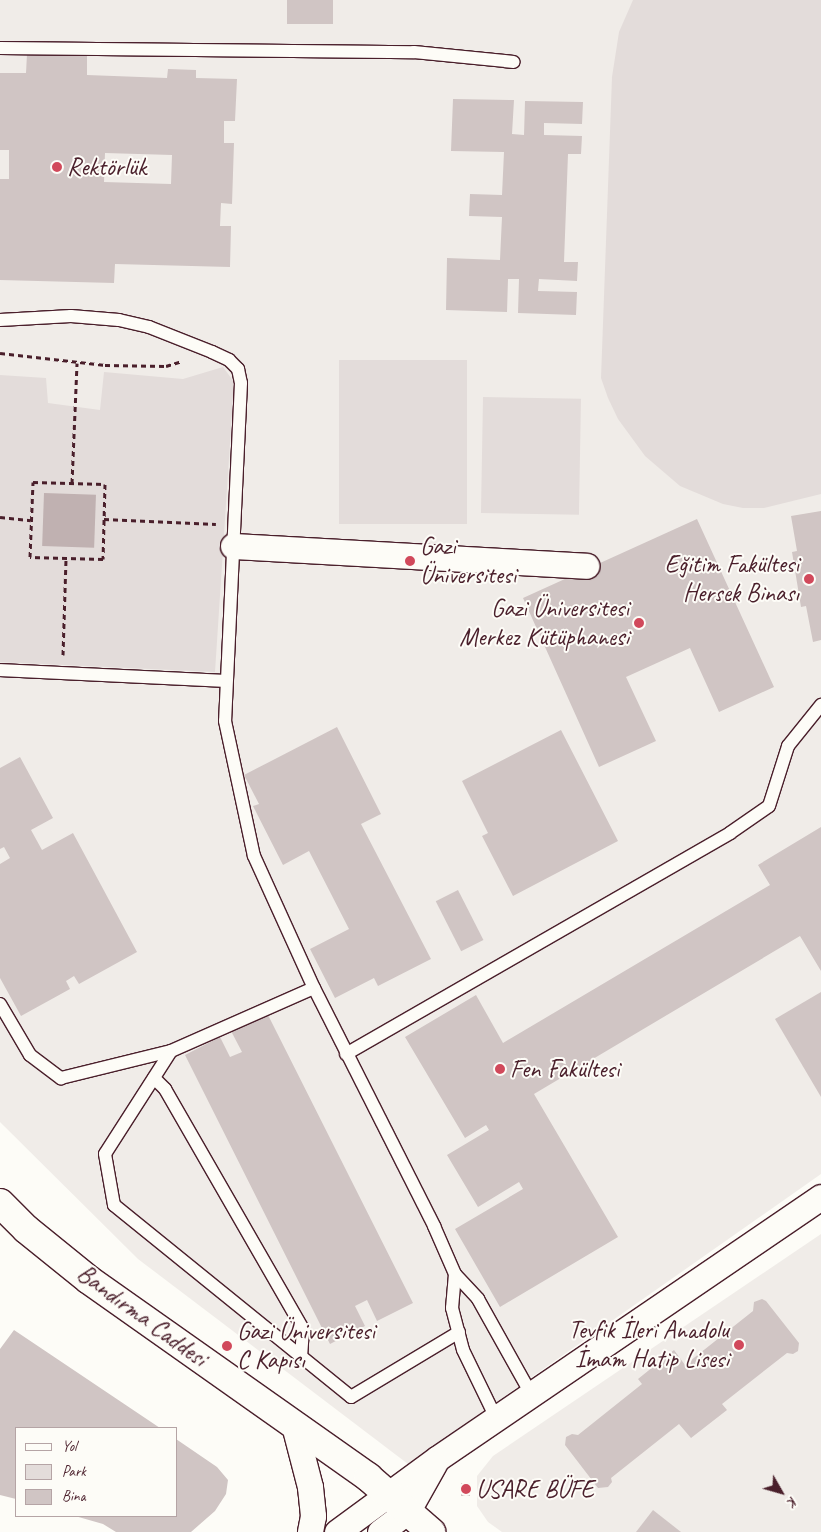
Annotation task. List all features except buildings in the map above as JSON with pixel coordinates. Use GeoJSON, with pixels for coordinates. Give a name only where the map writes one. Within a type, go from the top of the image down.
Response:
{"type":"FeatureCollection","features":[{"type":"Feature","properties":{"kind":"main road","name":"Bandırma Caddesi"},"geometry":{"type":"LineString","coordinates":[[0,1203],[26,1229],[89,1280],[368,1477],[431,1532]]}},
{"type":"Feature","properties":{"kind":"street"},"geometry":{"type":"LineString","coordinates":[[234,535],[586,566]]}},
{"type":"Feature","properties":{"kind":"street"},"geometry":{"type":"LineString","coordinates":[[380,1532],[397,1503],[438,1458],[821,1197]]}},
{"type":"Feature","properties":{"kind":"street"},"geometry":{"type":"LineString","coordinates":[[294,1425],[310,1487],[313,1516],[310,1532]]}},
{"type":"Feature","properties":{"kind":"street"},"geometry":{"type":"LineString","coordinates":[[337,1532],[397,1503]]}},
{"type":"Feature","properties":{"kind":"lane"},"geometry":{"type":"LineString","coordinates":[[0,48],[414,52],[514,62]]}},
{"type":"Feature","properties":{"kind":"lane"},"geometry":{"type":"LineString","coordinates":[[0,320],[71,316],[119,320],[149,327],[212,352],[229,360],[238,369],[241,383],[225,721],[254,856],[314,988],[434,1226],[455,1274],[478,1299],[531,1394]]}},
{"type":"Feature","properties":{"kind":"lane"},"geometry":{"type":"LineString","coordinates":[[0,670],[226,681]]}},
{"type":"Feature","properties":{"kind":"lane"},"geometry":{"type":"LineString","coordinates":[[346,1054],[730,833],[769,806],[788,746],[821,705]]}},
{"type":"Feature","properties":{"kind":"lane"},"geometry":{"type":"LineString","coordinates":[[0,1004],[30,1055],[61,1078],[171,1051],[314,988]]}},
{"type":"Feature","properties":{"kind":"lane"},"geometry":{"type":"LineString","coordinates":[[171,1051],[105,1154],[114,1204],[351,1396],[459,1332]]}},
{"type":"Feature","properties":{"kind":"lane"},"geometry":{"type":"LineString","coordinates":[[154,1078],[166,1089],[303,1329],[301,1356]]}},
{"type":"Feature","properties":{"kind":"lane"},"geometry":{"type":"LineString","coordinates":[[455,1274],[452,1308],[463,1350],[496,1418]]}},
{"type":"Feature","properties":{"kind":"path"},"geometry":{"type":"LineString","coordinates":[[0,353],[77,362],[166,366],[212,352]]}},
{"type":"Feature","properties":{"kind":"path"},"geometry":{"type":"LineString","coordinates":[[72,484],[77,362]]}},
{"type":"Feature","properties":{"kind":"path"},"geometry":{"type":"LineString","coordinates":[[33,482],[105,484],[104,519],[103,559],[30,557],[33,482]]}},
{"type":"Feature","properties":{"kind":"path"},"geometry":{"type":"LineString","coordinates":[[0,517],[32,520]]}},
{"type":"Feature","properties":{"kind":"path"},"geometry":{"type":"LineString","coordinates":[[104,519],[234,535]]}},
{"type":"Feature","properties":{"kind":"path"},"geometry":{"type":"LineString","coordinates":[[62,673],[66,558]]}},
{"type":"Feature","properties":{"kind":"shaded area","name":"Gazi Üniversitesi"},"geometry":{"type":"Polygon","coordinates":[[[0,0],[821,0],[821,1174],[408,1464],[138,1259],[0,1122],[0,0]]]}},
{"type":"Feature","properties":{"kind":"shaded area"},"geometry":{"type":"Polygon","coordinates":[[[44,493],[96,495],[94,548],[42,546],[44,493]]]}},
{"type":"Feature","properties":{"kind":"shaded area","name":"Tevfik İleri Anadolu İmam Hatip Lisesi"},"geometry":{"type":"Polygon","coordinates":[[[821,1234],[821,1532],[502,1532],[488,1522],[477,1506],[477,1476],[493,1456],[821,1234]]]}},
{"type":"Feature","properties":{"kind":"green space"},"geometry":{"type":"Polygon","coordinates":[[[633,0],[821,0],[821,494],[764,508],[743,508],[723,504],[680,486],[645,456],[618,419],[608,398],[601,378],[612,77],[619,32],[633,0]]]}},
{"type":"Feature","properties":{"kind":"green space"},"geometry":{"type":"Polygon","coordinates":[[[339,360],[467,360],[467,524],[339,524],[339,360]]]}},
{"type":"Feature","properties":{"kind":"green space"},"geometry":{"type":"Polygon","coordinates":[[[223,367],[234,382],[215,672],[0,662],[0,375],[46,378],[48,403],[100,410],[104,372],[183,379],[223,367]]]}},
{"type":"Feature","properties":{"kind":"green space"},"geometry":{"type":"Polygon","coordinates":[[[483,397],[581,399],[579,515],[481,513],[483,397]]]}},
{"type":"Feature","properties":{"kind":"place","name":"Rektörlük"},"geometry":{"type":"Point","coordinates":[57,167]}},
{"type":"Feature","properties":{"kind":"place","name":"Gazi Üniversitesi"},"geometry":{"type":"Point","coordinates":[410,561]}},
{"type":"Feature","properties":{"kind":"place","name":"Eğitim Fakültesi Hersek Binası"},"geometry":{"type":"Point","coordinates":[809,579]}},
{"type":"Feature","properties":{"kind":"place","name":"Gazi Üniversitesi Merkez Kütüphanesi"},"geometry":{"type":"Point","coordinates":[639,623]}},
{"type":"Feature","properties":{"kind":"place","name":"Fen Fakültesi"},"geometry":{"type":"Point","coordinates":[500,1069]}},
{"type":"Feature","properties":{"kind":"place","name":"Tevfik İleri Anadolu İmam Hatip Lisesi"},"geometry":{"type":"Point","coordinates":[739,1345]}},
{"type":"Feature","properties":{"kind":"place","name":"Gazi Üniversitesi C Kapısı"},"geometry":{"type":"Point","coordinates":[227,1346]}},
{"type":"Feature","properties":{"kind":"place","name":"USARE BÜFE"},"geometry":{"type":"Point","coordinates":[466,1489]}}]}
